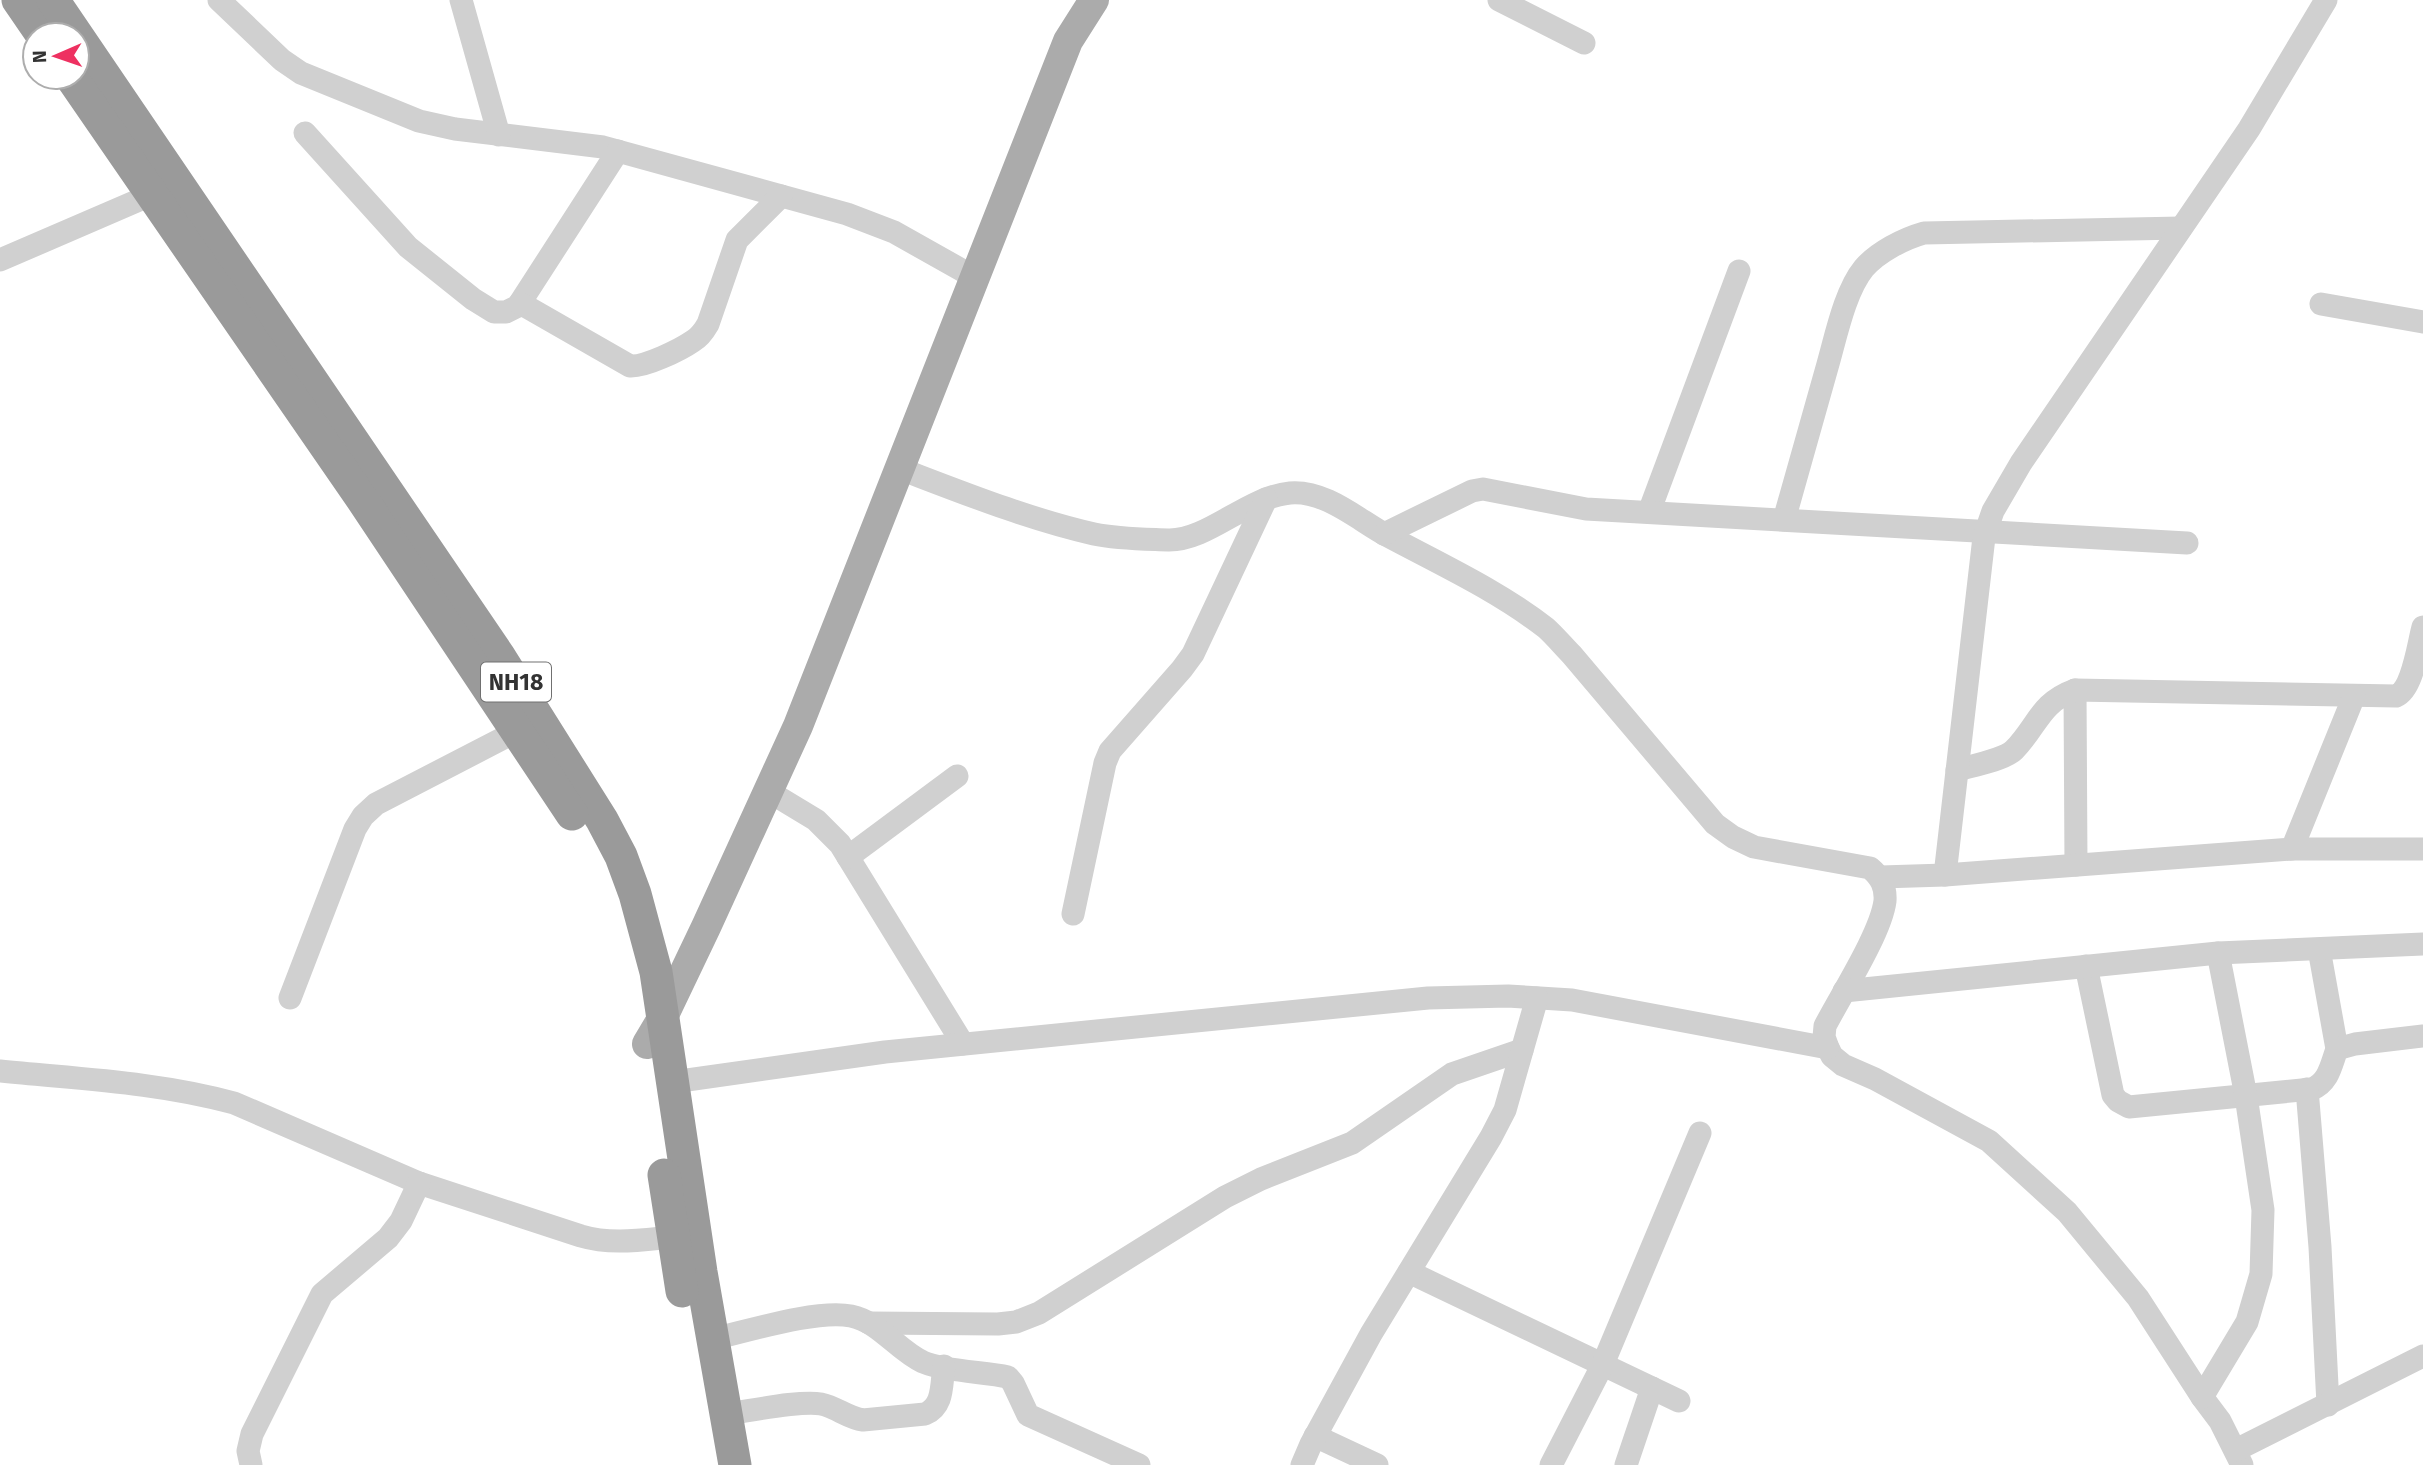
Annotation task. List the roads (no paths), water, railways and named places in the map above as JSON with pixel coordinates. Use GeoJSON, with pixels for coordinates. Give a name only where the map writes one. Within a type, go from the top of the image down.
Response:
{"type":"FeatureCollection","features":[{"type":"Feature","properties":{"kind":"highway"},"geometry":{"type":"LineString","coordinates":[[18,0],[32,21]]}},
{"type":"Feature","properties":{"kind":"highway","name":"NH18"},"geometry":{"type":"LineString","coordinates":[[53,0],[479,626],[603,820],[621,856],[635,894],[656,972],[655,1030],[672,1237],[716,1465]]}},
{"type":"Feature","properties":{"kind":"highway","name":"NH18"},"geometry":{"type":"LineString","coordinates":[[81,91],[429,597],[583,830],[603,869],[617,904],[673,1082],[735,1465]]}},
{"type":"Feature","properties":{"kind":"main road"},"geometry":{"type":"LineString","coordinates":[[655,1030],[798,726],[1068,41],[1094,0]]}},
{"type":"Feature","properties":{"kind":"street"},"geometry":{"type":"LineString","coordinates":[[219,0],[282,60],[301,73],[419,121],[455,129],[603,147],[847,214],[894,232],[974,277]]}},
{"type":"Feature","properties":{"kind":"street"},"geometry":{"type":"LineString","coordinates":[[461,0],[499,135]]}},
{"type":"Feature","properties":{"kind":"street"},"geometry":{"type":"LineString","coordinates":[[1499,0],[1584,43]]}},
{"type":"Feature","properties":{"kind":"street"},"geometry":{"type":"LineString","coordinates":[[1945,875],[1973,616],[1986,531],[1993,511],[2021,463],[2249,129],[2326,0]]}},
{"type":"Feature","properties":{"kind":"street"},"geometry":{"type":"LineString","coordinates":[[305,134],[408,247],[473,299],[500,313],[512,310],[520,303],[618,151]]}},
{"type":"Feature","properties":{"kind":"street"},"geometry":{"type":"LineString","coordinates":[[0,260],[153,194]]}},
{"type":"Feature","properties":{"kind":"street"},"geometry":{"type":"LineString","coordinates":[[520,303],[630,366],[645,364],[701,335],[708,324],[737,240],[781,196]]}},
{"type":"Feature","properties":{"kind":"street"},"geometry":{"type":"LineString","coordinates":[[1784,520],[1839,325],[1852,289],[1863,269],[1883,252],[1909,237],[1924,233],[2181,228]]}},
{"type":"Feature","properties":{"kind":"street"},"geometry":{"type":"LineString","coordinates":[[1650,512],[1739,271]]}},
{"type":"Feature","properties":{"kind":"street"},"geometry":{"type":"LineString","coordinates":[[2321,304],[2423,322]]}},
{"type":"Feature","properties":{"kind":"street"},"geometry":{"type":"LineString","coordinates":[[898,468],[992,504],[1095,534],[1129,538],[1172,540],[1194,536],[1266,499],[1291,493],[1308,494],[1326,500],[1384,534],[1466,576],[1546,629],[1572,655],[1715,824],[1754,847],[1870,868],[1881,877],[1885,899],[1879,922],[1825,1026],[1824,1037],[1832,1056],[1843,1065],[1875,1079],[1989,1141],[2067,1212],[2138,1298],[2220,1421],[2239,1457],[2328,1405],[2423,1356]]}},
{"type":"Feature","properties":{"kind":"street"},"geometry":{"type":"LineString","coordinates":[[1384,534],[1472,491],[1483,489],[1574,507],[2188,543]]}},
{"type":"Feature","properties":{"kind":"street"},"geometry":{"type":"LineString","coordinates":[[1073,915],[1105,763],[1110,751],[1193,654],[1266,499]]}},
{"type":"Feature","properties":{"kind":"street"},"geometry":{"type":"LineString","coordinates":[[1956,770],[2012,752],[2050,703],[2075,690],[2354,696],[2401,694],[2408,687],[2423,627]]}},
{"type":"Feature","properties":{"kind":"street"},"geometry":{"type":"LineString","coordinates":[[2075,690],[2076,865]]}},
{"type":"Feature","properties":{"kind":"street"},"geometry":{"type":"LineString","coordinates":[[2292,849],[2354,696]]}},
{"type":"Feature","properties":{"kind":"street"},"geometry":{"type":"LineString","coordinates":[[290,998],[355,829],[363,816],[376,804],[517,731]]}},
{"type":"Feature","properties":{"kind":"street"},"geometry":{"type":"LineString","coordinates":[[848,857],[957,776]]}},
{"type":"Feature","properties":{"kind":"street"},"geometry":{"type":"LineString","coordinates":[[768,792],[817,820],[840,844],[963,1044]]}},
{"type":"Feature","properties":{"kind":"street"},"geometry":{"type":"LineString","coordinates":[[1881,877],[1945,875],[2292,849],[2423,849]]}},
{"type":"Feature","properties":{"kind":"street"},"geometry":{"type":"LineString","coordinates":[[1844,991],[2218,953],[2423,944]]}},
{"type":"Feature","properties":{"kind":"street"},"geometry":{"type":"LineString","coordinates":[[2086,966],[2113,1095],[2129,1107],[2141,1107],[2319,1086],[2326,1079],[2337,1049],[2319,949]]}},
{"type":"Feature","properties":{"kind":"street"},"geometry":{"type":"LineString","coordinates":[[2202,1397],[2247,1322],[2261,1274],[2263,1210],[2246,1096],[2218,953]]}},
{"type":"Feature","properties":{"kind":"street"},"geometry":{"type":"LineString","coordinates":[[673,1082],[885,1052],[1428,998],[1572,1000],[1828,1048]]}},
{"type":"Feature","properties":{"kind":"street"},"geometry":{"type":"LineString","coordinates":[[1302,1465],[1371,1334],[1506,1110],[1537,998]]}},
{"type":"Feature","properties":{"kind":"street"},"geometry":{"type":"LineString","coordinates":[[2337,1049],[2355,1044],[2423,1036]]}},
{"type":"Feature","properties":{"kind":"street"},"geometry":{"type":"LineString","coordinates":[[869,1323],[998,1324],[1016,1322],[1039,1313],[1224,1197],[1261,1179],[1352,1143],[1452,1074],[1522,1050]]}},
{"type":"Feature","properties":{"kind":"street"},"geometry":{"type":"LineString","coordinates":[[0,1071],[171,1088],[204,1095],[233,1103],[419,1183],[596,1241],[672,1237]]}},
{"type":"Feature","properties":{"kind":"street"},"geometry":{"type":"LineString","coordinates":[[2307,1089],[2320,1247],[2328,1405]]}},
{"type":"Feature","properties":{"kind":"street"},"geometry":{"type":"LineString","coordinates":[[1551,1465],[1603,1364],[1700,1133]]}},
{"type":"Feature","properties":{"kind":"street"},"geometry":{"type":"LineString","coordinates":[[251,1465],[248,1451],[252,1434],[315,1304],[331,1285],[388,1238],[401,1221],[419,1183]]}},
{"type":"Feature","properties":{"kind":"street"},"geometry":{"type":"LineString","coordinates":[[1409,1272],[1679,1401]]}},
{"type":"Feature","properties":{"kind":"street"},"geometry":{"type":"LineString","coordinates":[[713,1339],[833,1313],[853,1316],[869,1323],[921,1361],[1008,1377],[1028,1415],[1139,1465]]}},
{"type":"Feature","properties":{"kind":"street"},"geometry":{"type":"LineString","coordinates":[[726,1414],[811,1403],[829,1406],[855,1419],[863,1420],[925,1414],[939,1405],[944,1366]]}},
{"type":"Feature","properties":{"kind":"street"},"geometry":{"type":"LineString","coordinates":[[1626,1465],[1652,1388]]}},
{"type":"Feature","properties":{"kind":"street"},"geometry":{"type":"LineString","coordinates":[[1315,1436],[1377,1465]]}}]}
